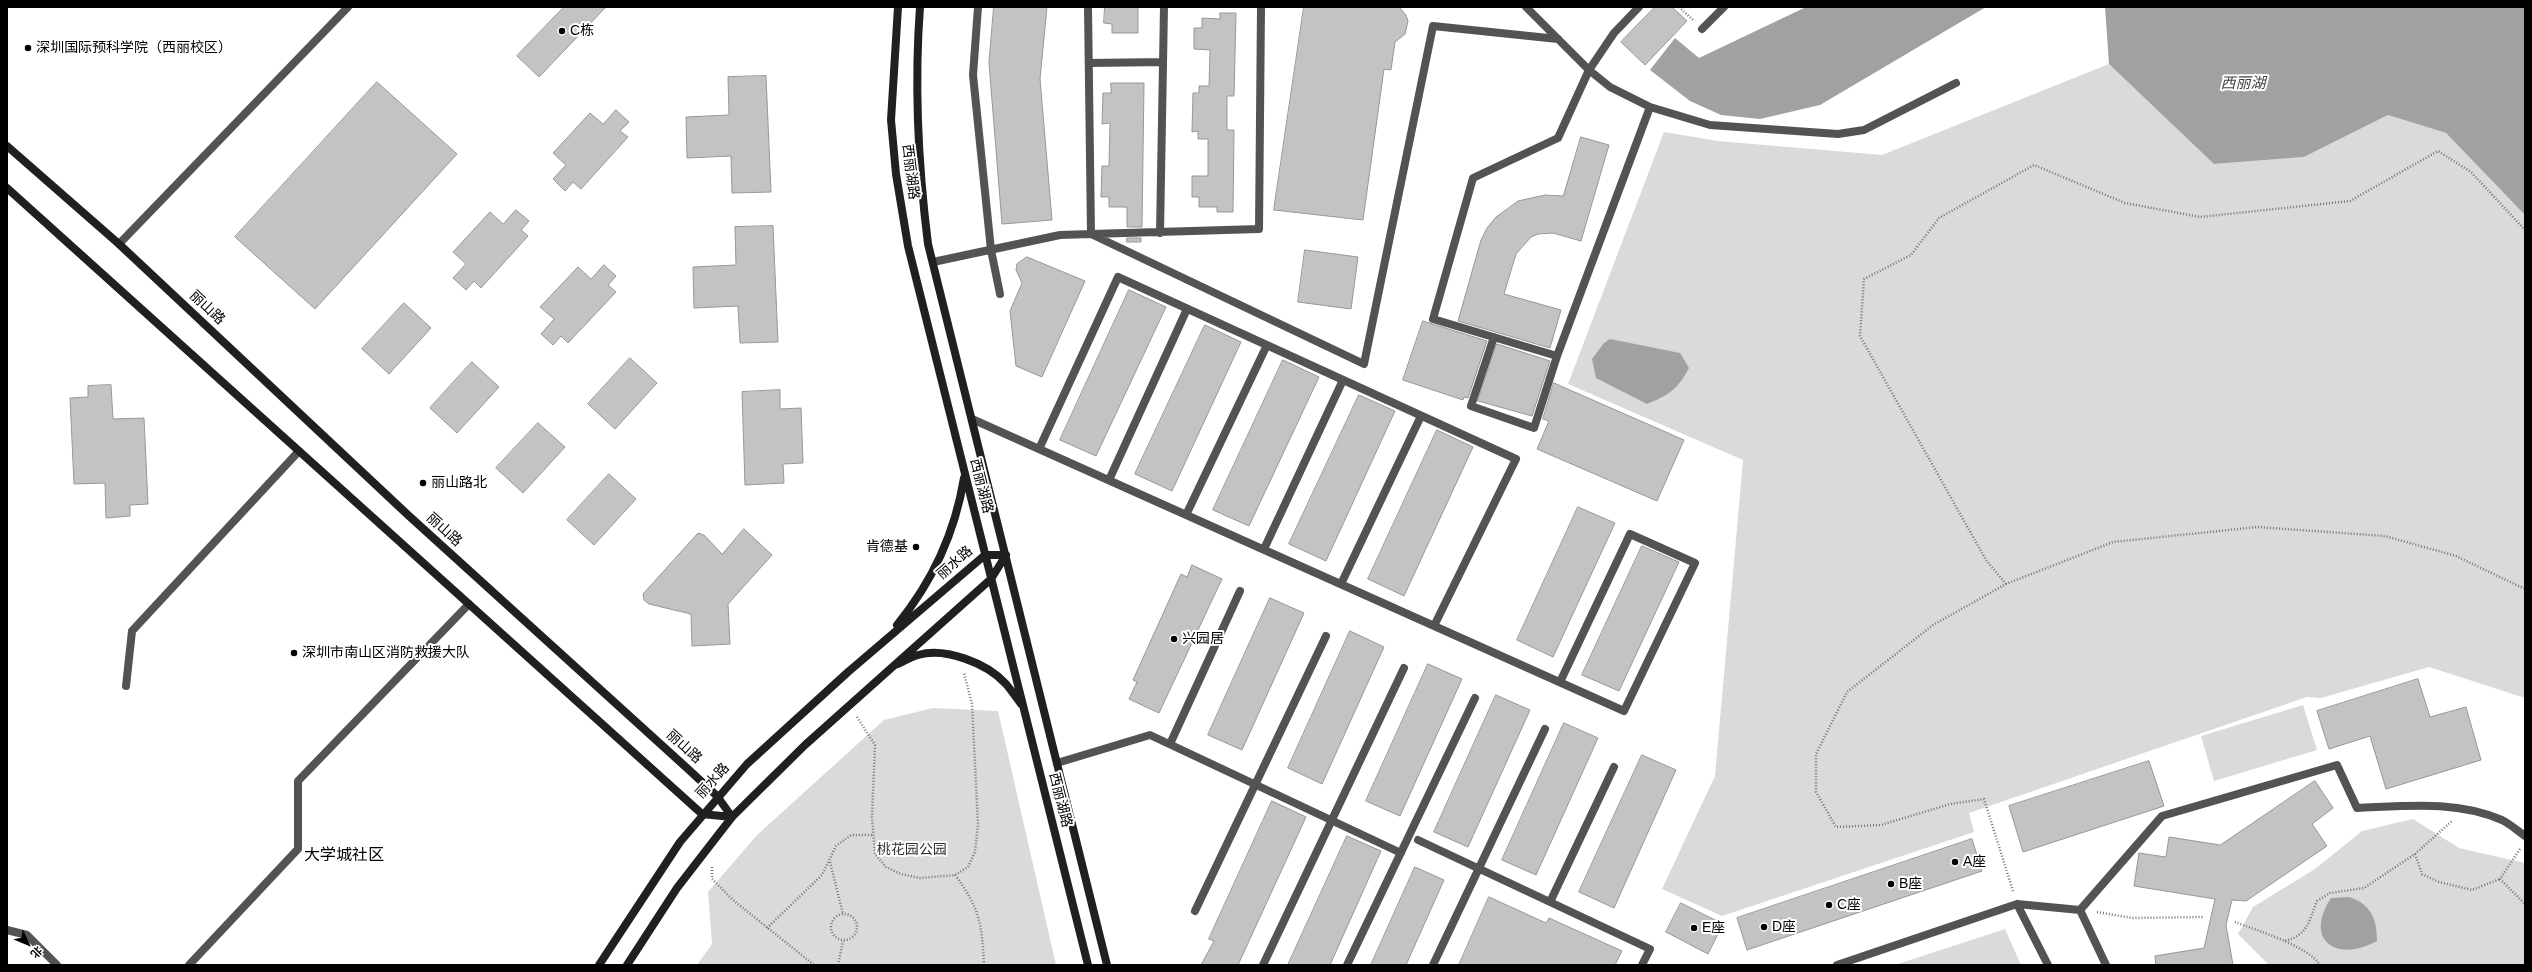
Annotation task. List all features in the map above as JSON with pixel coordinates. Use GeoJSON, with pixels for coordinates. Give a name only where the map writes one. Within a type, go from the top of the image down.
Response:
{"type":"FeatureCollection","features":[{"type":"Feature","properties":{"kind":"street"},"geometry":{"type":"LineString","coordinates":[[120,244],[348,7]]}},
{"type":"Feature","properties":{"kind":"street","name":"西丽湖路"},"geometry":{"type":"LineString","coordinates":[[898,7],[891,120],[896,174],[908,246],[1088,965]]}},
{"type":"Feature","properties":{"kind":"street","name":"西丽湖路"},"geometry":{"type":"LineString","coordinates":[[920,7],[916,61],[916,118],[920,180],[933,262],[1107,965]]}},
{"type":"Feature","properties":{"kind":"street"},"geometry":{"type":"LineString","coordinates":[[978,7],[973,75],[990,250],[1000,294]]}},
{"type":"Feature","properties":{"kind":"street"},"geometry":{"type":"LineString","coordinates":[[1088,7],[1091,234]]}},
{"type":"Feature","properties":{"kind":"street"},"geometry":{"type":"LineString","coordinates":[[1160,233],[1164,7]]}},
{"type":"Feature","properties":{"kind":"street"},"geometry":{"type":"LineString","coordinates":[[933,262],[1060,235],[1259,229],[1260,7]]}},
{"type":"Feature","properties":{"kind":"street"},"geometry":{"type":"LineString","coordinates":[[1526,7],[1589,70],[1610,87],[1650,107],[1710,125],[1838,134],[1864,130],[1956,83]]}},
{"type":"Feature","properties":{"kind":"street"},"geometry":{"type":"LineString","coordinates":[[1557,356],[1433,319],[1473,178],[1558,138],[1589,70],[1614,33],[1639,7]]}},
{"type":"Feature","properties":{"kind":"street"},"geometry":{"type":"LineString","coordinates":[[1702,29],[1724,7]]}},
{"type":"Feature","properties":{"kind":"street"},"geometry":{"type":"LineString","coordinates":[[1091,234],[1364,364],[1433,26],[1558,39]]}},
{"type":"Feature","properties":{"kind":"street"},"geometry":{"type":"LineString","coordinates":[[1089,63],[1163,62]]}},
{"type":"Feature","properties":{"kind":"street"},"geometry":{"type":"LineString","coordinates":[[1494,337],[1471,406],[1534,428],[1557,356],[1650,107]]}},
{"type":"Feature","properties":{"kind":"street","name":"丽山路"},"geometry":{"type":"LineString","coordinates":[[7,146],[120,244],[408,515],[717,796],[732,818]]}},
{"type":"Feature","properties":{"kind":"street"},"geometry":{"type":"LineString","coordinates":[[7,188],[702,814],[732,818]]}},
{"type":"Feature","properties":{"kind":"street"},"geometry":{"type":"LineString","coordinates":[[1039,449],[1118,277],[1516,459],[1434,626]]}},
{"type":"Feature","properties":{"kind":"street"},"geometry":{"type":"LineString","coordinates":[[1109,480],[1187,309]]}},
{"type":"Feature","properties":{"kind":"street"},"geometry":{"type":"LineString","coordinates":[[1186,515],[1266,345]]}},
{"type":"Feature","properties":{"kind":"street"},"geometry":{"type":"LineString","coordinates":[[1264,550],[1343,380]]}},
{"type":"Feature","properties":{"kind":"street"},"geometry":{"type":"LineString","coordinates":[[1341,584],[1421,416]]}},
{"type":"Feature","properties":{"kind":"street"},"geometry":{"type":"LineString","coordinates":[[972,419],[1624,711],[1695,563],[1630,534],[1560,682]]}},
{"type":"Feature","properties":{"kind":"street"},"geometry":{"type":"LineString","coordinates":[[126,686],[132,631],[299,451]]}},
{"type":"Feature","properties":{"kind":"street"},"geometry":{"type":"LineString","coordinates":[[884,641],[906,614],[938,564],[959,508],[965,473]]}},
{"type":"Feature","properties":{"kind":"street","name":"丽水路"},"geometry":{"type":"LineString","coordinates":[[599,965],[680,842],[717,796],[747,764],[884,641],[985,555],[1006,555]]}},
{"type":"Feature","properties":{"kind":"street"},"geometry":{"type":"LineString","coordinates":[[627,965],[677,888],[713,840],[732,818],[848,706],[991,579],[1006,555]]}},
{"type":"Feature","properties":{"kind":"street"},"geometry":{"type":"LineString","coordinates":[[1170,744],[1240,591]]}},
{"type":"Feature","properties":{"kind":"street"},"geometry":{"type":"LineString","coordinates":[[189,965],[298,849],[298,781],[468,604]]}},
{"type":"Feature","properties":{"kind":"street"},"geometry":{"type":"LineString","coordinates":[[1194,911],[1326,636]]}},
{"type":"Feature","properties":{"kind":"street"},"geometry":{"type":"LineString","coordinates":[[892,666],[919,655],[939,654],[960,658],[987,669],[1005,683],[1024,708]]}},
{"type":"Feature","properties":{"kind":"street"},"geometry":{"type":"LineString","coordinates":[[1263,965],[1404,668]]}},
{"type":"Feature","properties":{"kind":"street"},"geometry":{"type":"LineString","coordinates":[[1347,965],[1475,698]]}},
{"type":"Feature","properties":{"kind":"street"},"geometry":{"type":"LineString","coordinates":[[1433,965],[1545,730]]}},
{"type":"Feature","properties":{"kind":"street"},"geometry":{"type":"LineString","coordinates":[[1057,763],[1150,735],[1401,853]]}},
{"type":"Feature","properties":{"kind":"street"},"geometry":{"type":"LineString","coordinates":[[2080,910],[2162,816],[2337,765],[2358,808],[2431,805],[2465,809],[2503,820],[2525,836]]}},
{"type":"Feature","properties":{"kind":"street"},"geometry":{"type":"LineString","coordinates":[[1550,902],[1614,768]]}},
{"type":"Feature","properties":{"kind":"street"},"geometry":{"type":"LineString","coordinates":[[1418,840],[1650,949],[1642,965]]}},
{"type":"Feature","properties":{"kind":"street"},"geometry":{"type":"LineString","coordinates":[[2017,904],[2048,965]]}},
{"type":"Feature","properties":{"kind":"street"},"geometry":{"type":"LineString","coordinates":[[1837,965],[2017,904],[2080,910]]}},
{"type":"Feature","properties":{"kind":"street"},"geometry":{"type":"LineString","coordinates":[[2080,910],[2106,965]]}},
{"type":"Feature","properties":{"kind":"street"},"geometry":{"type":"LineString","coordinates":[[7,930],[27,935],[56,965]]}},
{"type":"Feature","properties":{"kind":"path"},"geometry":{"type":"LineString","coordinates":[[2006,584],[1986,560],[1860,336],[1864,279],[1911,255],[1939,218],[2034,165],[2125,203],[2200,217],[2350,201],[2438,151],[2471,172],[2525,230]]}},
{"type":"Feature","properties":{"kind":"path"},"geometry":{"type":"LineString","coordinates":[[2017,904],[1984,799],[1950,804],[1881,825],[1836,827],[1816,792],[1816,754],[1847,692],[1933,625],[2006,584],[2113,542],[2257,527],[2386,536],[2456,556],[2525,589]]}},
{"type":"Feature","properties":{"kind":"path"},"geometry":{"type":"LineString","coordinates":[[848,706],[866,728],[875,745],[872,835],[875,854],[886,867],[901,874],[920,878],[955,876],[968,867],[975,852],[978,825],[972,704],[960,658]]}},
{"type":"Feature","properties":{"kind":"path"},"geometry":{"type":"LineString","coordinates":[[2285,941],[2298,937],[2308,926],[2317,901],[2330,893],[2364,888],[2415,854],[2465,809]]}},
{"type":"Feature","properties":{"kind":"path"},"geometry":{"type":"LineString","coordinates":[[767,928],[822,875],[830,862],[836,846],[851,835],[872,835]]}},
{"type":"Feature","properties":{"kind":"path"},"geometry":{"type":"LineString","coordinates":[[713,840],[712,879],[733,900],[814,965]]}},
{"type":"Feature","properties":{"kind":"path"},"geometry":{"type":"LineString","coordinates":[[2415,854],[2422,874],[2439,882],[2472,890],[2500,879],[2525,844]]}},
{"type":"Feature","properties":{"kind":"path"},"geometry":{"type":"LineString","coordinates":[[830,862],[843,914]]}},
{"type":"Feature","properties":{"kind":"path"},"geometry":{"type":"LineString","coordinates":[[955,876],[967,891],[977,912],[982,929],[984,965]]}},
{"type":"Feature","properties":{"kind":"path"},"geometry":{"type":"LineString","coordinates":[[2500,879],[2525,904]]}},
{"type":"Feature","properties":{"kind":"path"},"geometry":{"type":"LineString","coordinates":[[2080,910],[2132,918],[2204,917]]}},
{"type":"Feature","properties":{"kind":"path"},"geometry":{"type":"LineString","coordinates":[[843,914],[849,914],[855,920],[857,930],[852,937],[843,940],[834,937],[830,928],[833,920],[843,914]]}},
{"type":"Feature","properties":{"kind":"path"},"geometry":{"type":"LineString","coordinates":[[2235,922],[2285,941],[2316,960],[2320,965]]}},
{"type":"Feature","properties":{"kind":"path"},"geometry":{"type":"LineString","coordinates":[[838,965],[843,940]]}},
{"type":"Feature","properties":{"kind":"green space"},"geometry":{"type":"Polygon","coordinates":[[[2109,64],[2215,164],[2304,157],[2388,115],[2446,133],[2525,215],[2525,698],[2429,667],[2321,698],[2307,697],[1969,813],[1974,832],[1722,916],[1662,889],[1715,776],[1743,460],[1568,384],[1664,132],[1718,141],[1882,155],[2109,64]]]}},
{"type":"Feature","properties":{"kind":"green space"},"geometry":{"type":"Polygon","coordinates":[[[2303,705],[2317,750],[2214,781],[2201,736],[2303,705]]]}},
{"type":"Feature","properties":{"kind":"green space","name":"桃花园公园"},"geometry":{"type":"Polygon","coordinates":[[[933,708],[998,711],[1056,965],[697,965],[712,944],[708,892],[757,835],[884,720],[933,708]]]}},
{"type":"Feature","properties":{"kind":"green space"},"geometry":{"type":"Polygon","coordinates":[[[2413,819],[2459,848],[2525,863],[2525,965],[2269,965],[2238,934],[2253,907],[2315,869],[2362,831],[2413,819]]]}},
{"type":"Feature","properties":{"kind":"green space"},"geometry":{"type":"Polygon","coordinates":[[[2005,929],[2021,965],[1895,965],[2005,929]]]}},
{"type":"Feature","properties":{"kind":"water"},"geometry":{"type":"Polygon","coordinates":[[[1806,7],[1986,7],[1820,105],[1760,119],[1721,115],[1690,101],[1650,70],[1675,38],[1699,58],[1806,7]]]}},
{"type":"Feature","properties":{"kind":"water","name":"西丽湖"},"geometry":{"type":"Polygon","coordinates":[[[2105,7],[2525,7],[2525,215],[2446,133],[2388,115],[2304,157],[2214,164],[2109,64],[2105,7]]]}},
{"type":"Feature","properties":{"kind":"water"},"geometry":{"type":"Polygon","coordinates":[[[1610,339],[1680,353],[1689,368],[1677,386],[1661,398],[1647,404],[1596,378],[1592,359],[1604,343],[1610,339]]]}},
{"type":"Feature","properties":{"kind":"water"},"geometry":{"type":"Polygon","coordinates":[[[2349,897],[2357,900],[2368,908],[2376,926],[2377,941],[2349,950],[2337,948],[2328,944],[2323,936],[2321,926],[2323,913],[2331,898],[2349,897]]]}},
{"type":"Feature","properties":{"kind":"building","name":"C栋"},"geometry":{"type":"Polygon","coordinates":[[[564,7],[606,7],[539,77],[517,56],[564,7]]]}},
{"type":"Feature","properties":{"kind":"building"},"geometry":{"type":"Polygon","coordinates":[[[994,7],[1047,7],[1040,79],[1052,220],[1002,224],[989,63],[994,7]]]}},
{"type":"Feature","properties":{"kind":"building"},"geometry":{"type":"Polygon","coordinates":[[[1105,7],[1138,7],[1138,33],[1112,33],[1112,24],[1104,23],[1105,7]]]}},
{"type":"Feature","properties":{"kind":"building"},"geometry":{"type":"Polygon","coordinates":[[[1304,7],[1399,7],[1406,15],[1408,21],[1405,34],[1395,42],[1391,70],[1384,69],[1363,220],[1274,210],[1304,7]]]}},
{"type":"Feature","properties":{"kind":"building"},"geometry":{"type":"Polygon","coordinates":[[[1655,7],[1672,7],[1687,21],[1645,65],[1621,42],[1655,7]]]}},
{"type":"Feature","properties":{"kind":"building"},"geometry":{"type":"Polygon","coordinates":[[[1220,13],[1236,13],[1234,96],[1227,96],[1227,130],[1234,130],[1233,212],[1217,212],[1217,207],[1199,207],[1199,197],[1192,197],[1192,176],[1208,176],[1208,139],[1198,139],[1198,131],[1192,132],[1193,93],[1199,93],[1199,86],[1209,86],[1210,50],[1194,49],[1194,28],[1202,28],[1202,18],[1220,19],[1220,13]]]}},
{"type":"Feature","properties":{"kind":"building"},"geometry":{"type":"Polygon","coordinates":[[[766,76],[771,192],[732,193],[731,156],[687,158],[686,117],[729,115],[728,77],[766,76]]]}},
{"type":"Feature","properties":{"kind":"building"},"geometry":{"type":"Polygon","coordinates":[[[377,82],[457,154],[315,309],[235,237],[377,82]]]}},
{"type":"Feature","properties":{"kind":"building"},"geometry":{"type":"Polygon","coordinates":[[[1111,83],[1144,83],[1142,227],[1127,227],[1127,207],[1109,207],[1109,197],[1101,197],[1102,166],[1109,166],[1110,123],[1102,124],[1103,93],[1111,93],[1111,83]]]}},
{"type":"Feature","properties":{"kind":"building"},"geometry":{"type":"Polygon","coordinates":[[[616,110],[629,122],[620,131],[628,137],[581,189],[573,182],[565,191],[553,179],[566,165],[553,153],[590,113],[603,124],[616,110]]]}},
{"type":"Feature","properties":{"kind":"building"},"geometry":{"type":"Polygon","coordinates":[[[1581,137],[1609,145],[1581,241],[1553,233],[1538,234],[1531,237],[1516,254],[1504,294],[1561,310],[1550,348],[1458,321],[1481,240],[1487,228],[1496,217],[1518,201],[1545,195],[1563,196],[1581,137]]]}},
{"type":"Feature","properties":{"kind":"building"},"geometry":{"type":"Polygon","coordinates":[[[516,210],[529,221],[521,230],[528,236],[481,288],[474,281],[466,290],[453,278],[466,264],[453,252],[490,212],[503,224],[516,210]]]}},
{"type":"Feature","properties":{"kind":"building"},"geometry":{"type":"Polygon","coordinates":[[[773,226],[778,342],[740,343],[738,306],[694,308],[693,267],[736,265],[735,227],[773,226]]]}},
{"type":"Feature","properties":{"kind":"building"},"geometry":{"type":"Polygon","coordinates":[[[1127,238],[1141,238],[1141,242],[1127,242],[1127,238]]]}},
{"type":"Feature","properties":{"kind":"building"},"geometry":{"type":"Polygon","coordinates":[[[1305,250],[1358,257],[1351,309],[1298,302],[1305,250]]]}},
{"type":"Feature","properties":{"kind":"building"},"geometry":{"type":"Polygon","coordinates":[[[1027,257],[1085,281],[1042,377],[1016,366],[1010,311],[1022,283],[1016,270],[1017,264],[1027,257]]]}},
{"type":"Feature","properties":{"kind":"building"},"geometry":{"type":"Polygon","coordinates":[[[604,265],[616,276],[608,285],[616,292],[568,343],[561,336],[553,345],[541,334],[554,319],[540,307],[578,267],[591,279],[604,265]]]}},
{"type":"Feature","properties":{"kind":"building"},"geometry":{"type":"Polygon","coordinates":[[[1129,290],[1166,307],[1096,456],[1060,440],[1129,290]]]}},
{"type":"Feature","properties":{"kind":"building"},"geometry":{"type":"Polygon","coordinates":[[[404,303],[431,328],[389,374],[362,349],[404,303]]]}},
{"type":"Feature","properties":{"kind":"building"},"geometry":{"type":"Polygon","coordinates":[[[1423,321],[1487,341],[1468,398],[1464,397],[1463,400],[1403,380],[1423,321]]]}},
{"type":"Feature","properties":{"kind":"building"},"geometry":{"type":"Polygon","coordinates":[[[1205,325],[1241,342],[1172,491],[1135,474],[1205,325]]]}},
{"type":"Feature","properties":{"kind":"building"},"geometry":{"type":"Polygon","coordinates":[[[1497,344],[1550,361],[1532,416],[1478,401],[1497,344]]]}},
{"type":"Feature","properties":{"kind":"building"},"geometry":{"type":"Polygon","coordinates":[[[630,358],[657,383],[615,429],[588,404],[630,358]]]}},
{"type":"Feature","properties":{"kind":"building"},"geometry":{"type":"Polygon","coordinates":[[[1283,360],[1319,377],[1249,526],[1213,510],[1283,360]]]}},
{"type":"Feature","properties":{"kind":"building"},"geometry":{"type":"Polygon","coordinates":[[[472,362],[499,387],[457,433],[430,408],[472,362]]]}},
{"type":"Feature","properties":{"kind":"building"},"geometry":{"type":"Polygon","coordinates":[[[1554,383],[1684,440],[1657,501],[1537,449],[1549,421],[1543,419],[1554,383]]]}},
{"type":"Feature","properties":{"kind":"building"},"geometry":{"type":"Polygon","coordinates":[[[111,385],[113,419],[144,418],[148,504],[130,505],[130,516],[106,518],[105,483],[74,484],[70,398],[88,397],[88,386],[111,385]]]}},
{"type":"Feature","properties":{"kind":"building"},"geometry":{"type":"Polygon","coordinates":[[[780,390],[780,409],[801,408],[803,463],[783,464],[784,483],[745,485],[742,392],[780,390]]]}},
{"type":"Feature","properties":{"kind":"building"},"geometry":{"type":"Polygon","coordinates":[[[1359,395],[1395,411],[1326,561],[1289,544],[1359,395]]]}},
{"type":"Feature","properties":{"kind":"building"},"geometry":{"type":"Polygon","coordinates":[[[538,423],[565,447],[523,493],[496,468],[538,423]]]}},
{"type":"Feature","properties":{"kind":"building"},"geometry":{"type":"Polygon","coordinates":[[[1437,430],[1473,447],[1404,596],[1368,579],[1437,430]]]}},
{"type":"Feature","properties":{"kind":"building"},"geometry":{"type":"Polygon","coordinates":[[[609,474],[636,499],[594,545],[567,520],[609,474]]]}},
{"type":"Feature","properties":{"kind":"building"},"geometry":{"type":"Polygon","coordinates":[[[1578,507],[1615,523],[1553,657],[1517,640],[1578,507]]]}},
{"type":"Feature","properties":{"kind":"building"},"geometry":{"type":"Polygon","coordinates":[[[744,529],[772,555],[728,604],[730,644],[692,646],[691,614],[649,604],[644,600],[643,594],[698,533],[704,535],[722,554],[744,529]]]}},
{"type":"Feature","properties":{"kind":"building"},"geometry":{"type":"Polygon","coordinates":[[[1642,546],[1679,562],[1619,691],[1582,675],[1642,546]]]}},
{"type":"Feature","properties":{"kind":"building","name":"兴园居"},"geometry":{"type":"Polygon","coordinates":[[[1192,565],[1222,579],[1159,713],[1129,699],[1137,682],[1133,680],[1181,574],[1187,577],[1192,565]]]}},
{"type":"Feature","properties":{"kind":"building"},"geometry":{"type":"Polygon","coordinates":[[[1270,598],[1304,613],[1242,750],[1208,735],[1270,598]]]}},
{"type":"Feature","properties":{"kind":"building"},"geometry":{"type":"Polygon","coordinates":[[[1350,631],[1384,647],[1322,784],[1288,768],[1350,631]]]}},
{"type":"Feature","properties":{"kind":"building"},"geometry":{"type":"Polygon","coordinates":[[[1428,664],[1462,679],[1400,816],[1366,801],[1428,664]]]}},
{"type":"Feature","properties":{"kind":"building"},"geometry":{"type":"Polygon","coordinates":[[[2418,679],[2430,717],[2466,707],[2481,760],[2386,789],[2370,736],[2329,749],[2317,711],[2418,679]]]}},
{"type":"Feature","properties":{"kind":"building"},"geometry":{"type":"Polygon","coordinates":[[[1496,695],[1530,710],[1468,847],[1434,832],[1496,695]]]}},
{"type":"Feature","properties":{"kind":"building"},"geometry":{"type":"Polygon","coordinates":[[[1564,723],[1598,738],[1536,875],[1502,860],[1564,723]]]}},
{"type":"Feature","properties":{"kind":"building"},"geometry":{"type":"Polygon","coordinates":[[[1642,755],[1676,770],[1614,908],[1579,892],[1642,755]]]}},
{"type":"Feature","properties":{"kind":"building"},"geometry":{"type":"Polygon","coordinates":[[[2149,761],[2164,806],[2023,852],[2009,806],[2149,761]]]}},
{"type":"Feature","properties":{"kind":"building"},"geometry":{"type":"Polygon","coordinates":[[[2315,781],[2333,808],[2312,824],[2327,846],[2246,901],[2232,900],[2226,925],[2233,965],[2156,965],[2155,956],[2204,948],[2215,899],[2134,886],[2139,853],[2166,857],[2169,837],[2220,845],[2315,781]]]}},
{"type":"Feature","properties":{"kind":"building"},"geometry":{"type":"Polygon","coordinates":[[[1272,801],[1306,817],[1238,965],[1201,965],[1214,941],[1209,939],[1272,801]]]}},
{"type":"Feature","properties":{"kind":"building"},"geometry":{"type":"Polygon","coordinates":[[[1347,836],[1381,851],[1330,965],[1288,965],[1347,836]]]}},
{"type":"Feature","properties":{"kind":"building"},"geometry":{"type":"Polygon","coordinates":[[[1972,839],[1982,871],[1747,950],[1737,918],[1972,839]]]}},
{"type":"Feature","properties":{"kind":"building"},"geometry":{"type":"Polygon","coordinates":[[[1415,867],[1444,880],[1406,965],[1371,965],[1415,867]]]}},
{"type":"Feature","properties":{"kind":"building"},"geometry":{"type":"Polygon","coordinates":[[[1489,897],[1546,923],[1549,918],[1622,951],[1615,965],[1459,965],[1489,897]]]}},
{"type":"Feature","properties":{"kind":"building","name":"E座"},"geometry":{"type":"Polygon","coordinates":[[[1681,903],[1723,924],[1708,954],[1666,932],[1681,903]]]}},
{"type":"Feature","properties":{"kind":"place","name":"C栋"},"geometry":{"type":"Point","coordinates":[562,31]}},
{"type":"Feature","properties":{"kind":"place","name":"深圳国际预科学院（西丽校区）"},"geometry":{"type":"Point","coordinates":[28,48]}},
{"type":"Feature","properties":{"kind":"place","name":"丽山路北"},"geometry":{"type":"Point","coordinates":[423,483]}},
{"type":"Feature","properties":{"kind":"place","name":"肯德基"},"geometry":{"type":"Point","coordinates":[916,547]}},
{"type":"Feature","properties":{"kind":"place","name":"兴园居"},"geometry":{"type":"Point","coordinates":[1174,639]}},
{"type":"Feature","properties":{"kind":"place","name":"深圳市南山区消防救援大队"},"geometry":{"type":"Point","coordinates":[294,653]}},
{"type":"Feature","properties":{"kind":"place","name":"A座"},"geometry":{"type":"Point","coordinates":[1955,862]}},
{"type":"Feature","properties":{"kind":"place","name":"B座"},"geometry":{"type":"Point","coordinates":[1891,884]}},
{"type":"Feature","properties":{"kind":"place","name":"C座"},"geometry":{"type":"Point","coordinates":[1829,905]}},
{"type":"Feature","properties":{"kind":"place","name":"D座"},"geometry":{"type":"Point","coordinates":[1764,927]}},
{"type":"Feature","properties":{"kind":"place","name":"E座"},"geometry":{"type":"Point","coordinates":[1694,928]}},
{"type":"Feature","properties":{"kind":"district","name":"大学城社区"},"geometry":{"type":"Point","coordinates":[344,856]}}]}
